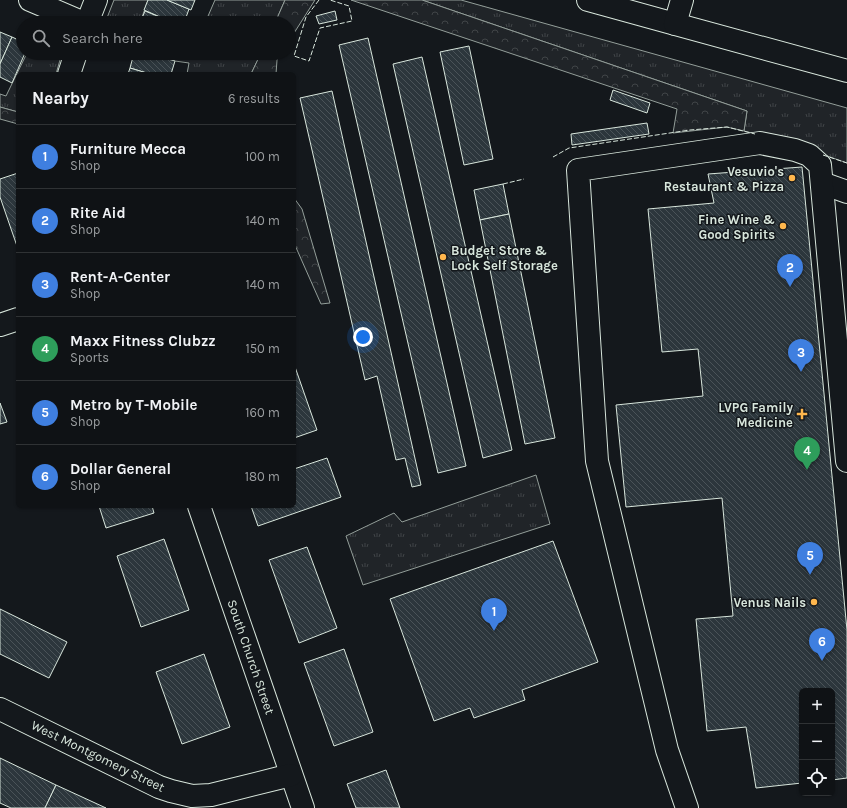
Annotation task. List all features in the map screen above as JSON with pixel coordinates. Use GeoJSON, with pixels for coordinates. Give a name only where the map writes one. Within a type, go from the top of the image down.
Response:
{"type":"FeatureCollection","features":[{"type":"Feature","properties":{"kind":"street"},"geometry":{"type":"LineString","coordinates":[[30,0],[68,16]]}},
{"type":"Feature","properties":{"kind":"street"},"geometry":{"type":"LineString","coordinates":[[90,16],[96,0]]}},
{"type":"Feature","properties":{"kind":"street"},"geometry":{"type":"LineString","coordinates":[[588,0],[847,71]]}},
{"type":"Feature","properties":{"kind":"street"},"geometry":{"type":"LineString","coordinates":[[675,24],[682,0]]}},
{"type":"Feature","properties":{"kind":"street"},"geometry":{"type":"LineString","coordinates":[[70,72],[74,60]]}},
{"type":"Feature","properties":{"kind":"street"},"geometry":{"type":"LineString","coordinates":[[687,808],[667,750],[597,460],[578,170],[760,143],[795,150],[809,155],[820,165],[843,380],[847,461]]}},
{"type":"Feature","properties":{"kind":"street"},"geometry":{"type":"LineString","coordinates":[[822,183],[847,192]]}},
{"type":"Feature","properties":{"kind":"street"},"geometry":{"type":"LineString","coordinates":[[0,325],[16,320]]}},
{"type":"Feature","properties":{"kind":"street","name":"South Church Street"},"geometry":{"type":"LineString","coordinates":[[200,508],[303,808]]}},
{"type":"Feature","properties":{"kind":"street","name":"West Montgomery Street"},"geometry":{"type":"LineString","coordinates":[[0,709],[159,787],[178,793],[192,796],[211,795],[291,775]]}},
{"type":"Feature","properties":{"kind":"green space"},"geometry":{"type":"Polygon","coordinates":[[[114,0],[148,0],[142,16],[108,16],[114,0]]]}},
{"type":"Feature","properties":{"kind":"green space"},"geometry":{"type":"Polygon","coordinates":[[[215,0],[285,0],[278,16],[208,16],[215,0]]]}},
{"type":"Feature","properties":{"kind":"green space"},"geometry":{"type":"Polygon","coordinates":[[[285,0],[315,0],[296,30],[296,16],[278,16],[285,0]]]}},
{"type":"Feature","properties":{"kind":"green space"},"geometry":{"type":"Polygon","coordinates":[[[351,0],[422,0],[747,111],[744,131],[727,127],[673,133],[677,109],[351,0]]]}},
{"type":"Feature","properties":{"kind":"green space"},"geometry":{"type":"Polygon","coordinates":[[[422,0],[461,0],[847,108],[847,163],[791,143],[744,131],[747,111],[422,0]]]}},
{"type":"Feature","properties":{"kind":"green space"},"geometry":{"type":"Polygon","coordinates":[[[24,60],[60,60],[57,72],[18,72],[24,60]]]}},
{"type":"Feature","properties":{"kind":"green space"},"geometry":{"type":"Polygon","coordinates":[[[171,60],[258,60],[252,72],[187,72],[189,63],[171,60]]]}},
{"type":"Feature","properties":{"kind":"green space"},"geometry":{"type":"Polygon","coordinates":[[[258,60],[277,60],[276,72],[252,72],[258,60]]]}},
{"type":"Feature","properties":{"kind":"green space"},"geometry":{"type":"Polygon","coordinates":[[[16,76],[16,111],[0,107],[0,94],[6,96],[16,76]]]}},
{"type":"Feature","properties":{"kind":"green space"},"geometry":{"type":"Polygon","coordinates":[[[0,107],[16,111],[16,123],[0,119],[0,107]]]}},
{"type":"Feature","properties":{"kind":"green space"},"geometry":{"type":"Polygon","coordinates":[[[296,201],[302,209],[330,303],[321,304],[296,248],[296,201]]]}},
{"type":"Feature","properties":{"kind":"green space"},"geometry":{"type":"Polygon","coordinates":[[[536,475],[550,524],[363,585],[346,536],[394,513],[402,522],[536,475]]]}},
{"type":"Feature","properties":{"kind":"building"},"geometry":{"type":"Polygon","coordinates":[[[148,0],[167,0],[189,9],[186,16],[158,16],[144,10],[148,0]]]}},
{"type":"Feature","properties":{"kind":"building"},"geometry":{"type":"Polygon","coordinates":[[[167,0],[195,0],[191,10],[167,0]]]}},
{"type":"Feature","properties":{"kind":"building"},"geometry":{"type":"Polygon","coordinates":[[[145,11],[157,16],[143,16],[145,11]]]}},
{"type":"Feature","properties":{"kind":"building"},"geometry":{"type":"Polygon","coordinates":[[[335,11],[337,20],[319,24],[316,16],[335,11]]]}},
{"type":"Feature","properties":{"kind":"building"},"geometry":{"type":"Polygon","coordinates":[[[0,32],[12,37],[0,64],[0,32]]]}},
{"type":"Feature","properties":{"kind":"building"},"geometry":{"type":"Polygon","coordinates":[[[12,37],[16,39],[16,60],[22,60],[12,83],[0,77],[0,64],[12,37]]]}},
{"type":"Feature","properties":{"kind":"building"},"geometry":{"type":"Polygon","coordinates":[[[368,38],[466,466],[438,473],[339,45],[368,38]]]}},
{"type":"Feature","properties":{"kind":"building"},"geometry":{"type":"Polygon","coordinates":[[[469,46],[493,159],[464,165],[440,52],[469,46]]]}},
{"type":"Feature","properties":{"kind":"building"},"geometry":{"type":"Polygon","coordinates":[[[422,57],[512,450],[483,458],[393,64],[422,57]]]}},
{"type":"Feature","properties":{"kind":"building"},"geometry":{"type":"Polygon","coordinates":[[[132,60],[175,61],[172,72],[143,72],[130,68],[132,60]]]}},
{"type":"Feature","properties":{"kind":"building"},"geometry":{"type":"Polygon","coordinates":[[[130,68],[143,72],[129,72],[130,68]]]}},
{"type":"Feature","properties":{"kind":"building"},"geometry":{"type":"Polygon","coordinates":[[[613,90],[650,103],[647,113],[610,100],[613,90]]]}},
{"type":"Feature","properties":{"kind":"building"},"geometry":{"type":"Polygon","coordinates":[[[332,91],[421,485],[412,487],[405,458],[396,460],[377,376],[365,380],[300,98],[332,91]]]}},
{"type":"Feature","properties":{"kind":"building"},"geometry":{"type":"Polygon","coordinates":[[[647,123],[649,134],[572,145],[571,134],[647,123]]]}},
{"type":"Feature","properties":{"kind":"building"},"geometry":{"type":"Polygon","coordinates":[[[802,167],[847,630],[847,778],[835,780],[835,688],[799,688],[799,783],[756,788],[746,727],[707,731],[696,619],[733,616],[722,498],[626,507],[616,405],[703,396],[698,349],[662,352],[648,209],[714,203],[708,174],[802,167]]]}},
{"type":"Feature","properties":{"kind":"building"},"geometry":{"type":"Polygon","coordinates":[[[16,174],[16,243],[0,197],[0,179],[16,174]]]}},
{"type":"Feature","properties":{"kind":"building","name":"Budget Store & Lock Self Storage"},"geometry":{"type":"Polygon","coordinates":[[[503,184],[509,214],[480,220],[474,190],[503,184]]]}},
{"type":"Feature","properties":{"kind":"building"},"geometry":{"type":"Polygon","coordinates":[[[509,214],[555,438],[525,444],[480,220],[509,214]]]}},
{"type":"Feature","properties":{"kind":"building"},"geometry":{"type":"Polygon","coordinates":[[[296,370],[317,430],[296,437],[296,370]]]}},
{"type":"Feature","properties":{"kind":"building"},"geometry":{"type":"Polygon","coordinates":[[[0,403],[7,422],[0,424],[0,403]]]}},
{"type":"Feature","properties":{"kind":"building"},"geometry":{"type":"Polygon","coordinates":[[[327,458],[341,497],[258,526],[252,508],[296,508],[296,468],[327,458]]]}},
{"type":"Feature","properties":{"kind":"building"},"geometry":{"type":"Polygon","coordinates":[[[100,508],[153,508],[154,513],[106,528],[100,508]]]}},
{"type":"Feature","properties":{"kind":"building"},"geometry":{"type":"Polygon","coordinates":[[[164,539],[189,610],[141,627],[117,556],[164,539]]]}},
{"type":"Feature","properties":{"kind":"building"},"geometry":{"type":"Polygon","coordinates":[[[553,541],[598,662],[522,690],[525,700],[474,718],[470,708],[434,721],[390,599],[553,541]]]}},
{"type":"Feature","properties":{"kind":"building"},"geometry":{"type":"Polygon","coordinates":[[[307,547],[337,628],[299,643],[269,560],[307,547]]]}},
{"type":"Feature","properties":{"kind":"building"},"geometry":{"type":"Polygon","coordinates":[[[0,609],[67,642],[49,678],[0,654],[0,609]]]}},
{"type":"Feature","properties":{"kind":"building"},"geometry":{"type":"Polygon","coordinates":[[[344,649],[373,732],[334,746],[304,663],[344,649]]]}},
{"type":"Feature","properties":{"kind":"building"},"geometry":{"type":"Polygon","coordinates":[[[204,654],[230,727],[182,744],[156,672],[204,654]]]}},
{"type":"Feature","properties":{"kind":"building"},"geometry":{"type":"Polygon","coordinates":[[[0,758],[56,785],[45,808],[11,808],[0,803],[0,758]]]}},
{"type":"Feature","properties":{"kind":"building"},"geometry":{"type":"Polygon","coordinates":[[[386,770],[400,808],[356,808],[347,784],[386,770]]]}},
{"type":"Feature","properties":{"kind":"building"},"geometry":{"type":"Polygon","coordinates":[[[56,785],[106,808],[45,808],[56,785]]]}},
{"type":"Feature","properties":{"kind":"fence"},"geometry":{"type":"LineString","coordinates":[[296,50],[306,17],[319,0]]}},
{"type":"Feature","properties":{"kind":"fence"},"geometry":{"type":"LineString","coordinates":[[296,57],[309,61],[320,28],[352,21],[349,6],[330,0]]}},
{"type":"Feature","properties":{"kind":"fence"},"geometry":{"type":"LineString","coordinates":[[553,157],[569,148],[690,130],[727,127],[755,134]]}},
{"type":"Feature","properties":{"kind":"fence"},"geometry":{"type":"LineString","coordinates":[[823,155],[847,163]]}},
{"type":"Feature","properties":{"kind":"fence"},"geometry":{"type":"LineString","coordinates":[[503,184],[524,179]]}},
{"type":"Feature","properties":{"kind":"place","name":"Vesuvio's Restaurant & Pizza"},"geometry":{"type":"Point","coordinates":[792,178]}},
{"type":"Feature","properties":{"kind":"place","name":"Fine Wine & Good Spirits"},"geometry":{"type":"Point","coordinates":[783,226]}},
{"type":"Feature","properties":{"kind":"place","name":"Budget Store & Lock Self Storage"},"geometry":{"type":"Point","coordinates":[443,257]}},
{"type":"Feature","properties":{"kind":"place","name":"Rite Aid"},"geometry":{"type":"Point","coordinates":[790,287]}},
{"type":"Feature","properties":{"kind":"place","name":"Rent-A-Center"},"geometry":{"type":"Point","coordinates":[801,372]}},
{"type":"Feature","properties":{"kind":"place","name":"LVPG Family Medicine"},"geometry":{"type":"Point","coordinates":[802,414]}},
{"type":"Feature","properties":{"kind":"place","name":"Maxx Fitness Clubzz"},"geometry":{"type":"Point","coordinates":[807,470]}},
{"type":"Feature","properties":{"kind":"place","name":"Metro by T-Mobile"},"geometry":{"type":"Point","coordinates":[810,575]}},
{"type":"Feature","properties":{"kind":"place","name":"Venus Nails"},"geometry":{"type":"Point","coordinates":[814,602]}},
{"type":"Feature","properties":{"kind":"place","name":"Furniture Mecca"},"geometry":{"type":"Point","coordinates":[494,631]}},
{"type":"Feature","properties":{"kind":"place","name":"Dollar General"},"geometry":{"type":"Point","coordinates":[822,661]}}]}
